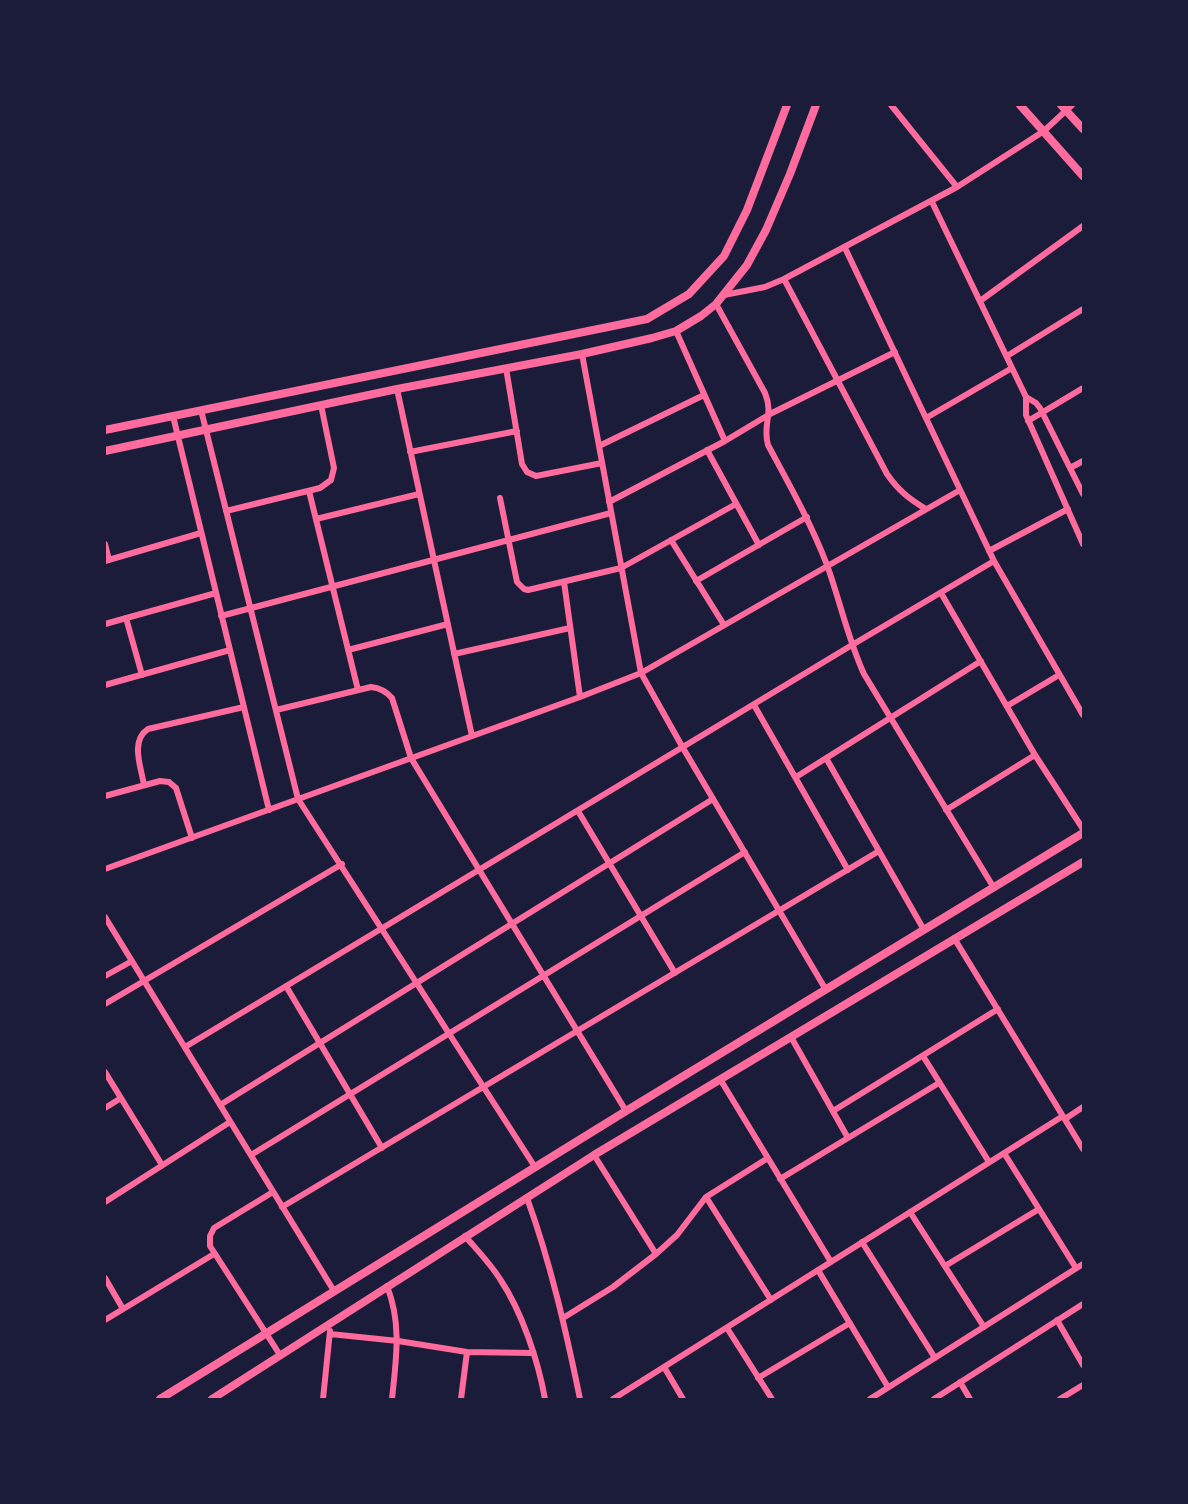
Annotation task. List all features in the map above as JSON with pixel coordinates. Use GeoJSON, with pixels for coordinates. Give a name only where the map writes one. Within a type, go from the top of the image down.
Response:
{"type":"FeatureCollection","features":[{"type":"Feature","properties":{"kind":"street"},"geometry":{"type":"LineString","coordinates":[[105,430],[647,319],[689,294],[724,256],[747,210],[787,105]]}},
{"type":"Feature","properties":{"kind":"street"},"geometry":{"type":"LineString","coordinates":[[105,451],[397,389],[582,354],[676,331],[716,304],[747,265],[766,230],[816,105]]}},
{"type":"Feature","properties":{"kind":"street"},"geometry":{"type":"LineString","coordinates":[[891,105],[957,187]]}},
{"type":"Feature","properties":{"kind":"street"},"geometry":{"type":"LineString","coordinates":[[1020,105],[1083,176]]}},
{"type":"Feature","properties":{"kind":"street"},"geometry":{"type":"LineString","coordinates":[[724,295],[765,287],[784,279],[932,202],[1044,131],[1066,107],[1083,129]]}},
{"type":"Feature","properties":{"kind":"street"},"geometry":{"type":"LineString","coordinates":[[932,202],[1026,397],[1025,409],[1028,421],[1083,544]]}},
{"type":"Feature","properties":{"kind":"street"},"geometry":{"type":"LineString","coordinates":[[980,301],[1083,226]]}},
{"type":"Feature","properties":{"kind":"street"},"geometry":{"type":"LineString","coordinates":[[845,248],[994,561],[1083,714]]}},
{"type":"Feature","properties":{"kind":"street"},"geometry":{"type":"LineString","coordinates":[[784,279],[887,474],[910,500],[926,509]]}},
{"type":"Feature","properties":{"kind":"street"},"geometry":{"type":"LineString","coordinates":[[716,304],[765,393],[770,414],[765,435],[768,445],[807,517],[827,564],[852,645],[864,674],[994,888]]}},
{"type":"Feature","properties":{"kind":"street"},"geometry":{"type":"LineString","coordinates":[[1006,356],[1083,309]]}},
{"type":"Feature","properties":{"kind":"street"},"geometry":{"type":"LineString","coordinates":[[676,331],[725,441]]}},
{"type":"Feature","properties":{"kind":"street"},"geometry":{"type":"LineString","coordinates":[[609,502],[725,441],[770,414],[895,352]]}},
{"type":"Feature","properties":{"kind":"street"},"geometry":{"type":"LineString","coordinates":[[582,354],[641,673],[826,990]]}},
{"type":"Feature","properties":{"kind":"street"},"geometry":{"type":"LineString","coordinates":[[506,368],[524,469],[536,476],[602,464]]}},
{"type":"Feature","properties":{"kind":"street"},"geometry":{"type":"LineString","coordinates":[[926,417],[1012,368]]}},
{"type":"Feature","properties":{"kind":"street"},"geometry":{"type":"LineString","coordinates":[[1028,421],[1083,388]]}},
{"type":"Feature","properties":{"kind":"street"},"geometry":{"type":"LineString","coordinates":[[397,389],[472,736]]}},
{"type":"Feature","properties":{"kind":"street"},"geometry":{"type":"LineString","coordinates":[[599,446],[705,395]]}},
{"type":"Feature","properties":{"kind":"street"},"geometry":{"type":"LineString","coordinates":[[1026,397],[1036,403],[1043,414],[1083,494]]}},
{"type":"Feature","properties":{"kind":"street"},"geometry":{"type":"LineString","coordinates":[[226,511],[326,485],[334,468],[321,405]]}},
{"type":"Feature","properties":{"kind":"street"},"geometry":{"type":"LineString","coordinates":[[201,410],[298,799],[535,1167]]}},
{"type":"Feature","properties":{"kind":"street"},"geometry":{"type":"LineString","coordinates":[[173,416],[269,810]]}},
{"type":"Feature","properties":{"kind":"street"},"geometry":{"type":"LineString","coordinates":[[410,452],[517,431]]}},
{"type":"Feature","properties":{"kind":"street"},"geometry":{"type":"LineString","coordinates":[[707,450],[759,545]]}},
{"type":"Feature","properties":{"kind":"street"},"geometry":{"type":"LineString","coordinates":[[1070,468],[1083,461]]}},
{"type":"Feature","properties":{"kind":"street"},"geometry":{"type":"LineString","coordinates":[[105,869],[580,698],[641,673],[827,564],[960,490]]}},
{"type":"Feature","properties":{"kind":"street"},"geometry":{"type":"LineString","coordinates":[[309,491],[358,690]]}},
{"type":"Feature","properties":{"kind":"street"},"geometry":{"type":"LineString","coordinates":[[316,519],[419,494]]}},
{"type":"Feature","properties":{"kind":"street"},"geometry":{"type":"LineString","coordinates":[[500,498],[517,582],[520,586],[533,591],[621,568],[736,504]]}},
{"type":"Feature","properties":{"kind":"street"},"geometry":{"type":"LineString","coordinates":[[989,551],[1068,509]]}},
{"type":"Feature","properties":{"kind":"street"},"geometry":{"type":"LineString","coordinates":[[221,616],[611,513]]}},
{"type":"Feature","properties":{"kind":"street"},"geometry":{"type":"LineString","coordinates":[[696,581],[807,517]]}},
{"type":"Feature","properties":{"kind":"street"},"geometry":{"type":"LineString","coordinates":[[105,544],[107,560],[201,533]]}},
{"type":"Feature","properties":{"kind":"street"},"geometry":{"type":"LineString","coordinates":[[671,540],[724,625]]}},
{"type":"Feature","properties":{"kind":"street"},"geometry":{"type":"LineString","coordinates":[[185,1047],[994,561]]}},
{"type":"Feature","properties":{"kind":"street"},"geometry":{"type":"LineString","coordinates":[[564,582],[580,698]]}},
{"type":"Feature","properties":{"kind":"street"},"geometry":{"type":"LineString","coordinates":[[160,1399],[626,1111],[994,888],[1083,831],[1035,755],[941,592]]}},
{"type":"Feature","properties":{"kind":"street"},"geometry":{"type":"LineString","coordinates":[[105,624],[216,594]]}},
{"type":"Feature","properties":{"kind":"street"},"geometry":{"type":"LineString","coordinates":[[126,618],[142,675]]}},
{"type":"Feature","properties":{"kind":"street"},"geometry":{"type":"LineString","coordinates":[[348,650],[448,624]]}},
{"type":"Feature","properties":{"kind":"street"},"geometry":{"type":"LineString","coordinates":[[454,654],[570,628]]}},
{"type":"Feature","properties":{"kind":"street"},"geometry":{"type":"LineString","coordinates":[[105,686],[230,650]]}},
{"type":"Feature","properties":{"kind":"street"},"geometry":{"type":"LineString","coordinates":[[796,777],[981,661]]}},
{"type":"Feature","properties":{"kind":"street"},"geometry":{"type":"LineString","coordinates":[[1007,706],[1059,675]]}},
{"type":"Feature","properties":{"kind":"street"},"geometry":{"type":"LineString","coordinates":[[276,710],[371,687],[388,693],[392,698],[411,758],[626,1111]]}},
{"type":"Feature","properties":{"kind":"street"},"geometry":{"type":"LineString","coordinates":[[754,705],[849,870]]}},
{"type":"Feature","properties":{"kind":"street"},"geometry":{"type":"LineString","coordinates":[[144,785],[138,746],[140,736],[144,732],[148,729],[244,707]]}},
{"type":"Feature","properties":{"kind":"street"},"geometry":{"type":"LineString","coordinates":[[946,810],[1035,755]]}},
{"type":"Feature","properties":{"kind":"street"},"geometry":{"type":"LineString","coordinates":[[826,758],[924,930]]}},
{"type":"Feature","properties":{"kind":"street"},"geometry":{"type":"LineString","coordinates":[[105,796],[165,781],[173,784],[192,838]]}},
{"type":"Feature","properties":{"kind":"street"},"geometry":{"type":"LineString","coordinates":[[220,1105],[714,799]]}},
{"type":"Feature","properties":{"kind":"street"},"geometry":{"type":"LineString","coordinates":[[578,811],[675,974]]}},
{"type":"Feature","properties":{"kind":"street"},"geometry":{"type":"LineString","coordinates":[[282,1208],[879,851]]}},
{"type":"Feature","properties":{"kind":"street"},"geometry":{"type":"LineString","coordinates":[[251,1155],[745,852]]}},
{"type":"Feature","properties":{"kind":"street"},"geometry":{"type":"LineString","coordinates":[[212,1399],[594,1155],[1083,862]]}},
{"type":"Feature","properties":{"kind":"street"},"geometry":{"type":"LineString","coordinates":[[105,1004],[342,864]]}},
{"type":"Feature","properties":{"kind":"street"},"geometry":{"type":"LineString","coordinates":[[105,917],[334,1291]]}},
{"type":"Feature","properties":{"kind":"street"},"geometry":{"type":"LineString","coordinates":[[954,938],[1083,1149]]}},
{"type":"Feature","properties":{"kind":"street"},"geometry":{"type":"LineString","coordinates":[[105,976],[132,961]]}},
{"type":"Feature","properties":{"kind":"street"},"geometry":{"type":"LineString","coordinates":[[286,986],[382,1148]]}},
{"type":"Feature","properties":{"kind":"street"},"geometry":{"type":"LineString","coordinates":[[833,1111],[998,1009]]}},
{"type":"Feature","properties":{"kind":"street"},"geometry":{"type":"LineString","coordinates":[[790,1037],[848,1138]]}},
{"type":"Feature","properties":{"kind":"street"},"geometry":{"type":"LineString","coordinates":[[923,1056],[989,1162]]}},
{"type":"Feature","properties":{"kind":"street"},"geometry":{"type":"LineString","coordinates":[[105,1072],[162,1165]]}},
{"type":"Feature","properties":{"kind":"street"},"geometry":{"type":"LineString","coordinates":[[720,1079],[831,1262]]}},
{"type":"Feature","properties":{"kind":"street"},"geometry":{"type":"LineString","coordinates":[[780,1179],[939,1083]]}},
{"type":"Feature","properties":{"kind":"street"},"geometry":{"type":"LineString","coordinates":[[105,1108],[121,1098]]}},
{"type":"Feature","properties":{"kind":"street"},"geometry":{"type":"LineString","coordinates":[[613,1399],[989,1162],[1083,1107]]}},
{"type":"Feature","properties":{"kind":"street"},"geometry":{"type":"LineString","coordinates":[[105,1202],[230,1122]]}},
{"type":"Feature","properties":{"kind":"street"},"geometry":{"type":"LineString","coordinates":[[1004,1153],[1076,1268]]}},
{"type":"Feature","properties":{"kind":"street"},"geometry":{"type":"LineString","coordinates":[[594,1155],[656,1254]]}},
{"type":"Feature","properties":{"kind":"street"},"geometry":{"type":"LineString","coordinates":[[563,1318],[613,1287],[656,1254],[677,1235],[706,1197],[768,1158]]}},
{"type":"Feature","properties":{"kind":"street"},"geometry":{"type":"LineString","coordinates":[[273,1192],[214,1228],[210,1236],[210,1246],[280,1355]]}},
{"type":"Feature","properties":{"kind":"street"},"geometry":{"type":"LineString","coordinates":[[706,1197],[771,1300]]}},
{"type":"Feature","properties":{"kind":"street"},"geometry":{"type":"LineString","coordinates":[[526,1198],[543,1243],[563,1318],[580,1399]]}},
{"type":"Feature","properties":{"kind":"street"},"geometry":{"type":"LineString","coordinates":[[945,1266],[1039,1209]]}},
{"type":"Feature","properties":{"kind":"street"},"geometry":{"type":"LineString","coordinates":[[910,1212],[984,1327]]}},
{"type":"Feature","properties":{"kind":"street"},"geometry":{"type":"LineString","coordinates":[[465,1236],[500,1279],[523,1323],[545,1399]]}},
{"type":"Feature","properties":{"kind":"street"},"geometry":{"type":"LineString","coordinates":[[862,1242],[935,1358]]}},
{"type":"Feature","properties":{"kind":"street"},"geometry":{"type":"LineString","coordinates":[[105,1320],[214,1254]]}},
{"type":"Feature","properties":{"kind":"street"},"geometry":{"type":"LineString","coordinates":[[870,1399],[1083,1264]]}},
{"type":"Feature","properties":{"kind":"street"},"geometry":{"type":"LineString","coordinates":[[818,1270],[888,1387]]}},
{"type":"Feature","properties":{"kind":"street"},"geometry":{"type":"LineString","coordinates":[[105,1278],[123,1309]]}},
{"type":"Feature","properties":{"kind":"street"},"geometry":{"type":"LineString","coordinates":[[387,1286],[396,1312],[398,1341],[392,1399]]}},
{"type":"Feature","properties":{"kind":"street"},"geometry":{"type":"LineString","coordinates":[[934,1399],[1083,1304]]}},
{"type":"Feature","properties":{"kind":"street"},"geometry":{"type":"LineString","coordinates":[[1057,1320],[1083,1365]]}},
{"type":"Feature","properties":{"kind":"street"},"geometry":{"type":"LineString","coordinates":[[323,1399],[331,1322]]}},
{"type":"Feature","properties":{"kind":"street"},"geometry":{"type":"LineString","coordinates":[[758,1378],[850,1323]]}},
{"type":"Feature","properties":{"kind":"street"},"geometry":{"type":"LineString","coordinates":[[727,1328],[771,1399]]}},
{"type":"Feature","properties":{"kind":"street"},"geometry":{"type":"LineString","coordinates":[[330,1334],[398,1341],[467,1352],[532,1353]]}},
{"type":"Feature","properties":{"kind":"street"},"geometry":{"type":"LineString","coordinates":[[461,1399],[467,1352]]}},
{"type":"Feature","properties":{"kind":"street"},"geometry":{"type":"LineString","coordinates":[[664,1367],[683,1399]]}},
{"type":"Feature","properties":{"kind":"street"},"geometry":{"type":"LineString","coordinates":[[960,1382],[970,1399]]}},
{"type":"Feature","properties":{"kind":"street"},"geometry":{"type":"LineString","coordinates":[[1060,1399],[1083,1385]]}}]}
